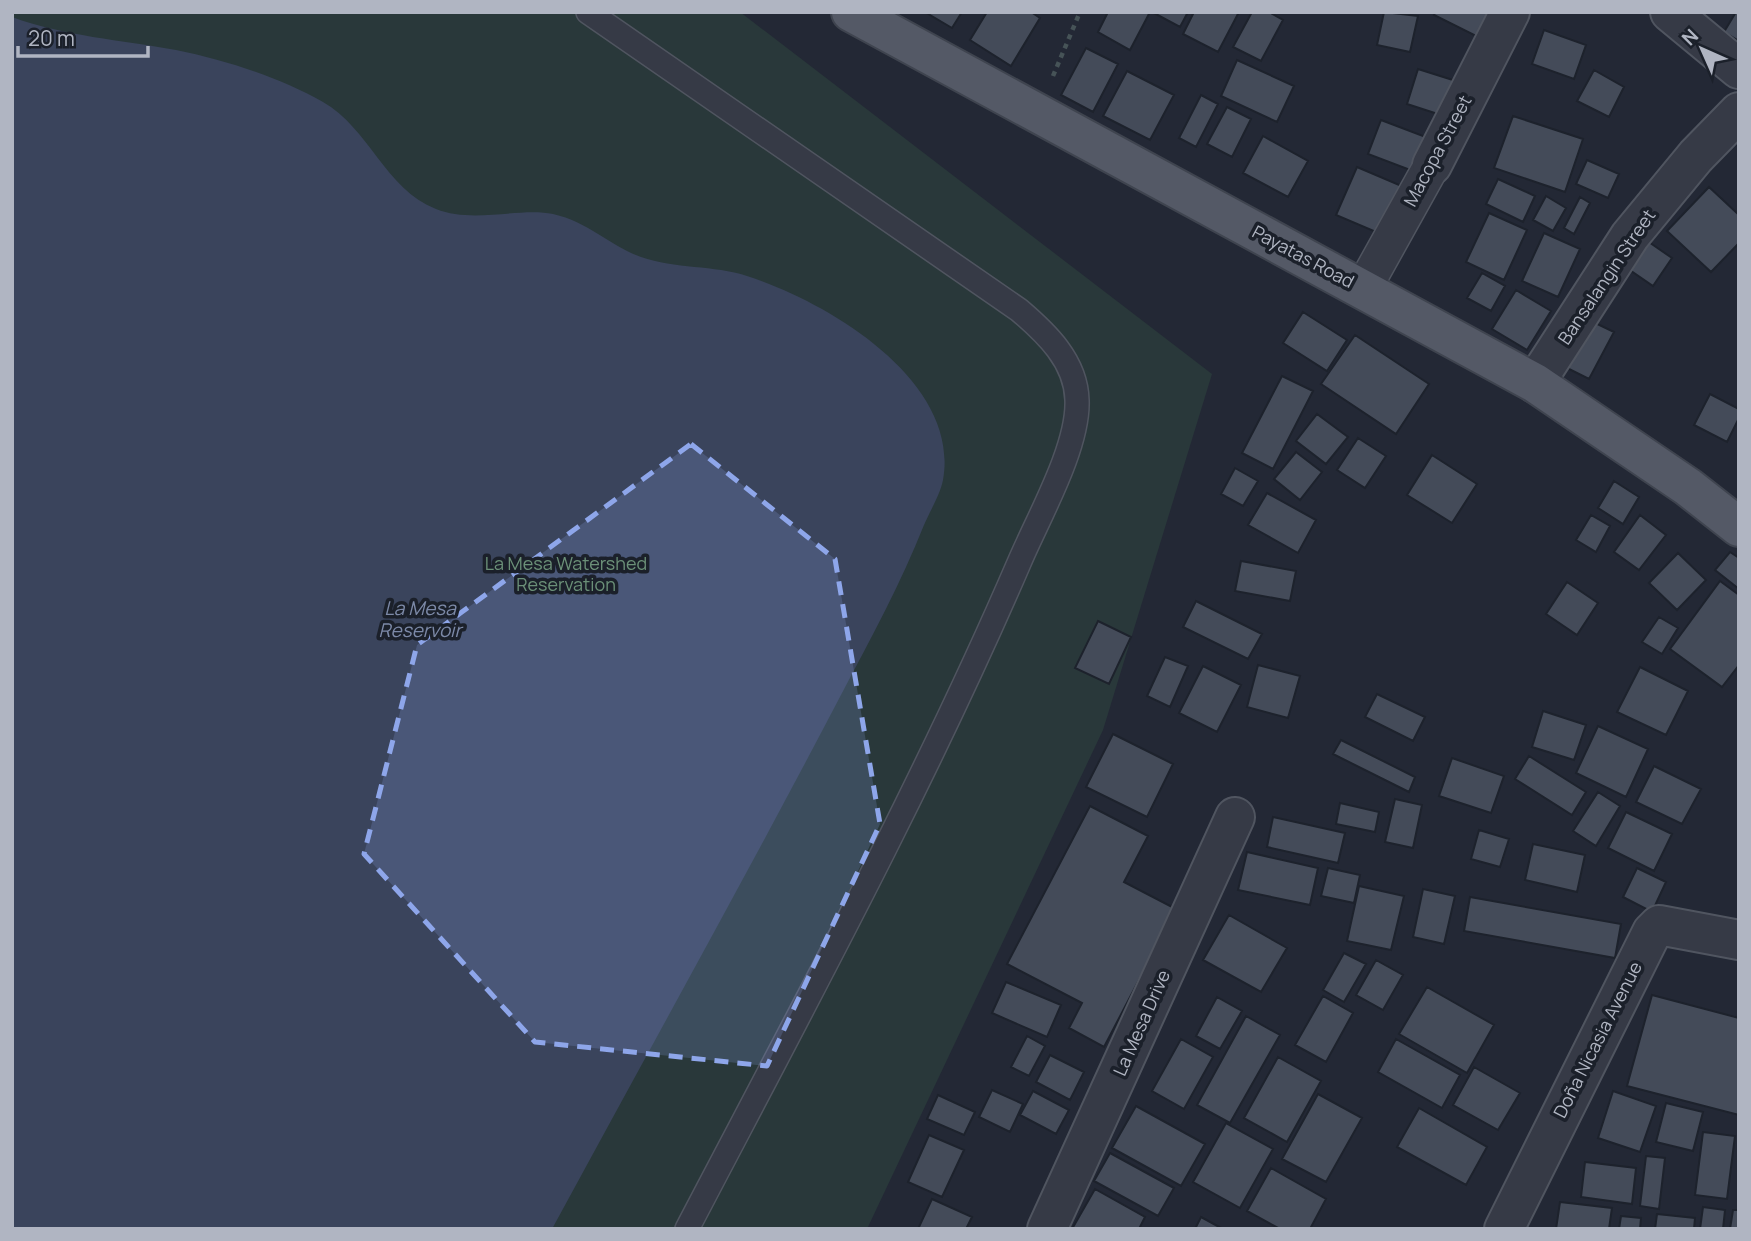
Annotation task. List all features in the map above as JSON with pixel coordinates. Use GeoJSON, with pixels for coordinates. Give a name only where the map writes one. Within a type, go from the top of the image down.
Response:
{"type":"FeatureCollection","features":[{"type":"Feature","properties":{"kind":"main road","name":"Payatas Road"},"geometry":{"type":"LineString","coordinates":[[850,12],[1535,383],[1688,487],[1739,527]]}},
{"type":"Feature","properties":{"kind":"street","name":"Macopa Street"},"geometry":{"type":"LineString","coordinates":[[1363,289],[1432,165],[1510,12]]}},
{"type":"Feature","properties":{"kind":"street"},"geometry":{"type":"LineString","coordinates":[[1670,12],[1739,69]]}},
{"type":"Feature","properties":{"kind":"street","name":"Bansalangin Street"},"geometry":{"type":"LineString","coordinates":[[1535,383],[1630,236],[1696,156],[1739,112]]}},
{"type":"Feature","properties":{"kind":"street","name":"La Mesa Drive"},"geometry":{"type":"LineString","coordinates":[[1047,1229],[1235,817]]}},
{"type":"Feature","properties":{"kind":"street","name":"Doña Nicasia Avenue"},"geometry":{"type":"LineString","coordinates":[[1504,1229],[1652,932],[1659,925],[1739,940]]}},
{"type":"Feature","properties":{"kind":"lane"},"geometry":{"type":"LineString","coordinates":[[588,12],[1019,310],[1051,337],[1069,367],[1078,398],[1074,437],[992,625],[869,879],[687,1229]]}},
{"type":"Feature","properties":{"kind":"path"},"geometry":{"type":"LineString","coordinates":[[1036,114],[1080,12]]}},
{"type":"Feature","properties":{"kind":"highlighted area"},"geometry":{"type":"Polygon","coordinates":[[[691,444],[835,559],[880,824],[767,1066],[535,1042],[364,854],[417,645],[691,444]]]}},
{"type":"Feature","properties":{"kind":"green space","name":"La Mesa Reservoir"},"geometry":{"type":"Polygon","coordinates":[[[12,12],[740,12],[1212,374],[1103,730],[867,1229],[12,1229],[12,12]]]}},
{"type":"Feature","properties":{"kind":"water","name":"La Mesa Reservoir"},"geometry":{"type":"Polygon","coordinates":[[[12,17],[72,33],[195,54],[251,70],[288,85],[339,113],[403,188],[436,209],[465,215],[526,212],[553,214],[578,223],[641,257],[721,270],[779,288],[848,325],[881,350],[910,378],[931,409],[943,444],[943,480],[906,568],[771,828],[552,1229],[12,1229],[12,17]]]}},
{"type":"Feature","properties":{"kind":"building"},"geometry":{"type":"Polygon","coordinates":[[[925,12],[962,12],[952,28],[925,12]]]}},
{"type":"Feature","properties":{"kind":"building"},"geometry":{"type":"Polygon","coordinates":[[[987,12],[1031,12],[1040,18],[1011,66],[970,40],[987,12]]]}},
{"type":"Feature","properties":{"kind":"building"},"geometry":{"type":"Polygon","coordinates":[[[1108,12],[1150,12],[1130,50],[1098,32],[1108,12]]]}},
{"type":"Feature","properties":{"kind":"building"},"geometry":{"type":"Polygon","coordinates":[[[1152,12],[1188,12],[1180,27],[1152,12]]]}},
{"type":"Feature","properties":{"kind":"building"},"geometry":{"type":"Polygon","coordinates":[[[1194,12],[1239,12],[1218,52],[1183,34],[1194,12]]]}},
{"type":"Feature","properties":{"kind":"building"},"geometry":{"type":"Polygon","coordinates":[[[1252,12],[1269,12],[1283,20],[1261,61],[1233,47],[1252,12]]]}},
{"type":"Feature","properties":{"kind":"building"},"geometry":{"type":"Polygon","coordinates":[[[1384,12],[1418,16],[1410,52],[1377,45],[1384,12]]]}},
{"type":"Feature","properties":{"kind":"building"},"geometry":{"type":"Polygon","coordinates":[[[1435,12],[1493,12],[1480,38],[1434,15],[1435,12]]]}},
{"type":"Feature","properties":{"kind":"building"},"geometry":{"type":"Polygon","coordinates":[[[1736,12],[1739,12],[1739,41],[1724,32],[1736,12]]]}},
{"type":"Feature","properties":{"kind":"building"},"geometry":{"type":"Polygon","coordinates":[[[1544,30],[1586,45],[1574,79],[1532,64],[1544,30]]]}},
{"type":"Feature","properties":{"kind":"building"},"geometry":{"type":"Polygon","coordinates":[[[1086,48],[1118,64],[1093,112],[1061,95],[1086,48]]]}},
{"type":"Feature","properties":{"kind":"building"},"geometry":{"type":"Polygon","coordinates":[[[1237,60],[1294,86],[1277,122],[1221,96],[1237,60]]]}},
{"type":"Feature","properties":{"kind":"building"},"geometry":{"type":"Polygon","coordinates":[[[1418,69],[1456,81],[1444,116],[1407,104],[1418,69]]]}},
{"type":"Feature","properties":{"kind":"building"},"geometry":{"type":"Polygon","coordinates":[[[1594,70],[1624,87],[1609,117],[1577,101],[1594,70]]]}},
{"type":"Feature","properties":{"kind":"building"},"geometry":{"type":"Polygon","coordinates":[[[1127,71],[1174,95],[1150,140],[1103,116],[1127,71]]]}},
{"type":"Feature","properties":{"kind":"building"},"geometry":{"type":"Polygon","coordinates":[[[1201,95],[1218,104],[1196,147],[1179,138],[1201,95]]]}},
{"type":"Feature","properties":{"kind":"building"},"geometry":{"type":"Polygon","coordinates":[[[1227,107],[1251,119],[1232,157],[1207,144],[1227,107]]]}},
{"type":"Feature","properties":{"kind":"building"},"geometry":{"type":"Polygon","coordinates":[[[1513,116],[1583,139],[1565,192],[1494,168],[1513,116]]]}},
{"type":"Feature","properties":{"kind":"building"},"geometry":{"type":"Polygon","coordinates":[[[1381,120],[1431,139],[1418,173],[1368,154],[1381,120]]]}},
{"type":"Feature","properties":{"kind":"building"},"geometry":{"type":"Polygon","coordinates":[[[1263,136],[1308,161],[1288,197],[1243,173],[1263,136]]]}},
{"type":"Feature","properties":{"kind":"building"},"geometry":{"type":"Polygon","coordinates":[[[1587,160],[1619,174],[1608,198],[1576,184],[1587,160]]]}},
{"type":"Feature","properties":{"kind":"building"},"geometry":{"type":"Polygon","coordinates":[[[1357,167],[1404,187],[1383,235],[1336,215],[1357,167]]]}},
{"type":"Feature","properties":{"kind":"building"},"geometry":{"type":"Polygon","coordinates":[[[1498,179],[1535,196],[1523,222],[1486,204],[1498,179]]]}},
{"type":"Feature","properties":{"kind":"building"},"geometry":{"type":"Polygon","coordinates":[[[1709,187],[1739,215],[1739,243],[1711,272],[1667,231],[1709,187]]]}},
{"type":"Feature","properties":{"kind":"building"},"geometry":{"type":"Polygon","coordinates":[[[1546,196],[1566,208],[1553,231],[1533,220],[1546,196]]]}},
{"type":"Feature","properties":{"kind":"building"},"geometry":{"type":"Polygon","coordinates":[[[1580,197],[1590,203],[1574,234],[1564,228],[1580,197]]]}},
{"type":"Feature","properties":{"kind":"building"},"geometry":{"type":"Polygon","coordinates":[[[1489,213],[1527,230],[1504,280],[1466,262],[1489,213]]]}},
{"type":"Feature","properties":{"kind":"building"},"geometry":{"type":"Polygon","coordinates":[[[1544,233],[1580,249],[1558,297],[1522,281],[1544,233]]]}},
{"type":"Feature","properties":{"kind":"building"},"geometry":{"type":"Polygon","coordinates":[[[1643,238],[1672,258],[1653,286],[1624,266],[1643,238]]]}},
{"type":"Feature","properties":{"kind":"building"},"geometry":{"type":"Polygon","coordinates":[[[1482,273],[1505,286],[1491,311],[1467,298],[1482,273]]]}},
{"type":"Feature","properties":{"kind":"building"},"geometry":{"type":"Polygon","coordinates":[[[1516,290],[1551,311],[1527,350],[1492,329],[1516,290]]]}},
{"type":"Feature","properties":{"kind":"building"},"geometry":{"type":"Polygon","coordinates":[[[1303,312],[1347,340],[1327,371],[1283,343],[1303,312]]]}},
{"type":"Feature","properties":{"kind":"building"},"geometry":{"type":"Polygon","coordinates":[[[1587,319],[1614,332],[1589,379],[1563,366],[1587,319]]]}},
{"type":"Feature","properties":{"kind":"building"},"geometry":{"type":"Polygon","coordinates":[[[1355,335],[1429,384],[1396,434],[1321,384],[1355,335]]]}},
{"type":"Feature","properties":{"kind":"building"},"geometry":{"type":"Polygon","coordinates":[[[1282,376],[1313,391],[1273,469],[1242,453],[1282,376]]]}},
{"type":"Feature","properties":{"kind":"building"},"geometry":{"type":"Polygon","coordinates":[[[1710,394],[1739,409],[1739,418],[1727,442],[1694,425],[1710,394]]]}},
{"type":"Feature","properties":{"kind":"building"},"geometry":{"type":"Polygon","coordinates":[[[1317,414],[1348,437],[1326,464],[1296,441],[1317,414]]]}},
{"type":"Feature","properties":{"kind":"building"},"geometry":{"type":"Polygon","coordinates":[[[1358,438],[1386,456],[1365,488],[1337,470],[1358,438]]]}},
{"type":"Feature","properties":{"kind":"building"},"geometry":{"type":"Polygon","coordinates":[[[1296,452],[1322,472],[1300,500],[1274,479],[1296,452]]]}},
{"type":"Feature","properties":{"kind":"building"},"geometry":{"type":"Polygon","coordinates":[[[1432,455],[1477,484],[1452,523],[1407,495],[1432,455]]]}},
{"type":"Feature","properties":{"kind":"building"},"geometry":{"type":"Polygon","coordinates":[[[1235,468],[1258,481],[1243,506],[1221,494],[1235,468]]]}},
{"type":"Feature","properties":{"kind":"building"},"geometry":{"type":"Polygon","coordinates":[[[1614,481],[1639,497],[1623,524],[1598,508],[1614,481]]]}},
{"type":"Feature","properties":{"kind":"building"},"geometry":{"type":"Polygon","coordinates":[[[1267,493],[1316,520],[1298,553],[1248,525],[1267,493]]]}},
{"type":"Feature","properties":{"kind":"building"},"geometry":{"type":"Polygon","coordinates":[[[1591,515],[1610,526],[1596,552],[1576,540],[1591,515]]]}},
{"type":"Feature","properties":{"kind":"building"},"geometry":{"type":"Polygon","coordinates":[[[1640,515],[1666,535],[1639,570],[1614,552],[1640,515]]]}},
{"type":"Feature","properties":{"kind":"building"},"geometry":{"type":"Polygon","coordinates":[[[1730,552],[1739,558],[1739,589],[1715,570],[1730,552]]]}},
{"type":"Feature","properties":{"kind":"building"},"geometry":{"type":"Polygon","coordinates":[[[1678,553],[1706,580],[1677,610],[1649,583],[1678,553]]]}},
{"type":"Feature","properties":{"kind":"building"},"geometry":{"type":"Polygon","coordinates":[[[1241,561],[1296,571],[1290,601],[1235,591],[1241,561]]]}},
{"type":"Feature","properties":{"kind":"building"},"geometry":{"type":"Polygon","coordinates":[[[1720,581],[1739,595],[1739,665],[1722,687],[1670,649],[1720,581]]]}},
{"type":"Feature","properties":{"kind":"building"},"geometry":{"type":"Polygon","coordinates":[[[1567,582],[1598,603],[1577,635],[1546,614],[1567,582]]]}},
{"type":"Feature","properties":{"kind":"building"},"geometry":{"type":"Polygon","coordinates":[[[1196,601],[1262,634],[1248,659],[1183,627],[1196,601]]]}},
{"type":"Feature","properties":{"kind":"building"},"geometry":{"type":"Polygon","coordinates":[[[1659,617],[1678,628],[1662,654],[1642,642],[1659,617]]]}},
{"type":"Feature","properties":{"kind":"building"},"geometry":{"type":"Polygon","coordinates":[[[1098,621],[1131,637],[1109,684],[1075,668],[1098,621]]]}},
{"type":"Feature","properties":{"kind":"building"},"geometry":{"type":"Polygon","coordinates":[[[1165,657],[1188,666],[1170,707],[1147,696],[1165,657]]]}},
{"type":"Feature","properties":{"kind":"building"},"geometry":{"type":"Polygon","coordinates":[[[1258,665],[1300,676],[1288,718],[1247,707],[1258,665]]]}},
{"type":"Feature","properties":{"kind":"building"},"geometry":{"type":"Polygon","coordinates":[[[1203,666],[1241,685],[1217,732],[1179,713],[1203,666]]]}},
{"type":"Feature","properties":{"kind":"building"},"geometry":{"type":"Polygon","coordinates":[[[1640,667],[1688,691],[1666,735],[1617,712],[1640,667]]]}},
{"type":"Feature","properties":{"kind":"building"},"geometry":{"type":"Polygon","coordinates":[[[1377,694],[1425,717],[1413,741],[1365,717],[1377,694]]]}},
{"type":"Feature","properties":{"kind":"building"},"geometry":{"type":"Polygon","coordinates":[[[1543,711],[1586,725],[1574,760],[1532,747],[1543,711]]]}},
{"type":"Feature","properties":{"kind":"building"},"geometry":{"type":"Polygon","coordinates":[[[1598,726],[1648,749],[1626,797],[1576,773],[1598,726]]]}},
{"type":"Feature","properties":{"kind":"building"},"geometry":{"type":"Polygon","coordinates":[[[1113,734],[1173,764],[1147,817],[1086,787],[1113,734]]]}},
{"type":"Feature","properties":{"kind":"building"},"geometry":{"type":"Polygon","coordinates":[[[1341,740],[1415,777],[1409,792],[1333,754],[1341,740]]]}},
{"type":"Feature","properties":{"kind":"building"},"geometry":{"type":"Polygon","coordinates":[[[1529,756],[1586,792],[1572,815],[1515,779],[1529,756]]]}},
{"type":"Feature","properties":{"kind":"building"},"geometry":{"type":"Polygon","coordinates":[[[1452,758],[1504,776],[1491,813],[1439,796],[1452,758]]]}},
{"type":"Feature","properties":{"kind":"building"},"geometry":{"type":"Polygon","coordinates":[[[1654,766],[1701,789],[1682,824],[1636,802],[1654,766]]]}},
{"type":"Feature","properties":{"kind":"building"},"geometry":{"type":"Polygon","coordinates":[[[1598,792],[1620,806],[1596,846],[1573,831],[1598,792]]]}},
{"type":"Feature","properties":{"kind":"building"},"geometry":{"type":"Polygon","coordinates":[[[1395,799],[1422,805],[1413,848],[1385,842],[1395,799]]]}},
{"type":"Feature","properties":{"kind":"building"},"geometry":{"type":"Polygon","coordinates":[[[1340,803],[1379,812],[1375,832],[1336,824],[1340,803]]]}},
{"type":"Feature","properties":{"kind":"building"},"geometry":{"type":"Polygon","coordinates":[[[1090,806],[1148,836],[1124,882],[1176,909],[1104,1047],[1069,1028],[1082,1003],[1007,964],[1090,806]]]}},
{"type":"Feature","properties":{"kind":"building"},"geometry":{"type":"Polygon","coordinates":[[[1626,812],[1672,834],[1654,871],[1608,848],[1626,812]]]}},
{"type":"Feature","properties":{"kind":"building"},"geometry":{"type":"Polygon","coordinates":[[[1273,817],[1345,833],[1338,863],[1267,847],[1273,817]]]}},
{"type":"Feature","properties":{"kind":"building"},"geometry":{"type":"Polygon","coordinates":[[[1479,830],[1509,839],[1500,867],[1471,859],[1479,830]]]}},
{"type":"Feature","properties":{"kind":"building"},"geometry":{"type":"Polygon","coordinates":[[[1533,844],[1585,855],[1577,892],[1525,880],[1533,844]]]}},
{"type":"Feature","properties":{"kind":"building"},"geometry":{"type":"Polygon","coordinates":[[[1247,852],[1318,868],[1310,905],[1238,890],[1247,852]]]}},
{"type":"Feature","properties":{"kind":"building"},"geometry":{"type":"Polygon","coordinates":[[[1328,868],[1360,875],[1354,903],[1321,896],[1328,868]]]}},
{"type":"Feature","properties":{"kind":"building"},"geometry":{"type":"Polygon","coordinates":[[[1637,868],[1666,882],[1652,912],[1623,897],[1637,868]]]}},
{"type":"Feature","properties":{"kind":"building"},"geometry":{"type":"Polygon","coordinates":[[[1359,886],[1404,896],[1391,950],[1347,941],[1359,886]]]}},
{"type":"Feature","properties":{"kind":"building"},"geometry":{"type":"Polygon","coordinates":[[[1423,889],[1455,896],[1444,944],[1413,937],[1423,889]]]}},
{"type":"Feature","properties":{"kind":"building"},"geometry":{"type":"Polygon","coordinates":[[[1470,897],[1621,924],[1615,958],[1464,931],[1470,897]]]}},
{"type":"Feature","properties":{"kind":"building"},"geometry":{"type":"Polygon","coordinates":[[[1229,915],[1287,948],[1261,992],[1203,960],[1229,915]]]}},
{"type":"Feature","properties":{"kind":"building"},"geometry":{"type":"Polygon","coordinates":[[[1344,953],[1366,964],[1344,1002],[1323,990],[1344,953]]]}},
{"type":"Feature","properties":{"kind":"building"},"geometry":{"type":"Polygon","coordinates":[[[1376,960],[1403,975],[1383,1010],[1356,995],[1376,960]]]}},
{"type":"Feature","properties":{"kind":"building"},"geometry":{"type":"Polygon","coordinates":[[[1006,982],[1061,1005],[1047,1037],[992,1013],[1006,982]]]}},
{"type":"Feature","properties":{"kind":"building"},"geometry":{"type":"Polygon","coordinates":[[[1427,987],[1494,1025],[1467,1073],[1399,1034],[1427,987]]]}},
{"type":"Feature","properties":{"kind":"building"},"geometry":{"type":"Polygon","coordinates":[[[1652,995],[1739,1018],[1739,1115],[1627,1086],[1652,995]]]}},
{"type":"Feature","properties":{"kind":"building"},"geometry":{"type":"Polygon","coordinates":[[[1323,996],[1353,1013],[1326,1062],[1295,1045],[1323,996]]]}},
{"type":"Feature","properties":{"kind":"building"},"geometry":{"type":"Polygon","coordinates":[[[1217,997],[1242,1011],[1220,1049],[1196,1036],[1217,997]]]}},
{"type":"Feature","properties":{"kind":"building"},"geometry":{"type":"Polygon","coordinates":[[[1246,1016],[1280,1035],[1230,1123],[1197,1105],[1246,1016]]]}},
{"type":"Feature","properties":{"kind":"building"},"geometry":{"type":"Polygon","coordinates":[[[1027,1036],[1045,1046],[1029,1076],[1011,1067],[1027,1036]]]}},
{"type":"Feature","properties":{"kind":"building"},"geometry":{"type":"Polygon","coordinates":[[[1181,1039],[1213,1057],[1184,1109],[1152,1091],[1181,1039]]]}},
{"type":"Feature","properties":{"kind":"building"},"geometry":{"type":"Polygon","coordinates":[[[1396,1039],[1460,1075],[1442,1108],[1378,1072],[1396,1039]]]}},
{"type":"Feature","properties":{"kind":"building"},"geometry":{"type":"Polygon","coordinates":[[[1050,1055],[1084,1072],[1070,1100],[1036,1082],[1050,1055]]]}},
{"type":"Feature","properties":{"kind":"building"},"geometry":{"type":"Polygon","coordinates":[[[1278,1057],[1321,1081],[1287,1142],[1244,1118],[1278,1057]]]}},
{"type":"Feature","properties":{"kind":"building"},"geometry":{"type":"Polygon","coordinates":[[[1474,1067],[1520,1093],[1498,1130],[1453,1105],[1474,1067]]]}},
{"type":"Feature","properties":{"kind":"building"},"geometry":{"type":"Polygon","coordinates":[[[992,1090],[1023,1104],[1010,1132],[979,1117],[992,1090]]]}},
{"type":"Feature","properties":{"kind":"building"},"geometry":{"type":"Polygon","coordinates":[[[1033,1091],[1069,1110],[1056,1134],[1020,1115],[1033,1091]]]}},
{"type":"Feature","properties":{"kind":"building"},"geometry":{"type":"Polygon","coordinates":[[[1613,1091],[1656,1106],[1640,1152],[1598,1138],[1613,1091]]]}},
{"type":"Feature","properties":{"kind":"building"},"geometry":{"type":"Polygon","coordinates":[[[1318,1094],[1362,1118],[1326,1182],[1282,1159],[1318,1094]]]}},
{"type":"Feature","properties":{"kind":"building"},"geometry":{"type":"Polygon","coordinates":[[[938,1095],[975,1112],[964,1135],[927,1119],[938,1095]]]}},
{"type":"Feature","properties":{"kind":"building"},"geometry":{"type":"Polygon","coordinates":[[[1666,1103],[1703,1112],[1693,1151],[1656,1142],[1666,1103]]]}},
{"type":"Feature","properties":{"kind":"building"},"geometry":{"type":"Polygon","coordinates":[[[1136,1106],[1205,1144],[1181,1186],[1112,1148],[1136,1106]]]}},
{"type":"Feature","properties":{"kind":"building"},"geometry":{"type":"Polygon","coordinates":[[[1419,1108],[1487,1147],[1466,1185],[1397,1147],[1419,1108]]]}},
{"type":"Feature","properties":{"kind":"building"},"geometry":{"type":"Polygon","coordinates":[[[1226,1123],[1273,1149],[1240,1208],[1193,1182],[1226,1123]]]}},
{"type":"Feature","properties":{"kind":"building"},"geometry":{"type":"Polygon","coordinates":[[[1703,1132],[1735,1136],[1727,1199],[1695,1195],[1703,1132]]]}},
{"type":"Feature","properties":{"kind":"building"},"geometry":{"type":"Polygon","coordinates":[[[929,1135],[964,1150],[942,1197],[908,1182],[929,1135]]]}},
{"type":"Feature","properties":{"kind":"building"},"geometry":{"type":"Polygon","coordinates":[[[1110,1153],[1174,1188],[1158,1216],[1094,1181],[1110,1153]]]}},
{"type":"Feature","properties":{"kind":"building"},"geometry":{"type":"Polygon","coordinates":[[[1646,1156],[1665,1158],[1659,1209],[1640,1206],[1646,1156]]]}},
{"type":"Feature","properties":{"kind":"building"},"geometry":{"type":"Polygon","coordinates":[[[1585,1162],[1636,1168],[1632,1204],[1581,1197],[1585,1162]]]}},
{"type":"Feature","properties":{"kind":"building"},"geometry":{"type":"Polygon","coordinates":[[[1271,1168],[1326,1199],[1310,1229],[1280,1229],[1247,1211],[1271,1168]]]}},
{"type":"Feature","properties":{"kind":"building"},"geometry":{"type":"Polygon","coordinates":[[[1095,1189],[1145,1217],[1139,1229],[1072,1229],[1095,1189]]]}},
{"type":"Feature","properties":{"kind":"building"},"geometry":{"type":"Polygon","coordinates":[[[932,1199],[972,1217],[966,1229],[918,1229],[932,1199]]]}},
{"type":"Feature","properties":{"kind":"building"},"geometry":{"type":"Polygon","coordinates":[[[1560,1202],[1612,1208],[1609,1229],[1556,1229],[1560,1202]]]}},
{"type":"Feature","properties":{"kind":"building"},"geometry":{"type":"Polygon","coordinates":[[[1703,1207],[1725,1210],[1723,1229],[1700,1229],[1703,1207]]]}},
{"type":"Feature","properties":{"kind":"building"},"geometry":{"type":"Polygon","coordinates":[[[1733,1210],[1739,1210],[1739,1229],[1730,1229],[1733,1210]]]}},
{"type":"Feature","properties":{"kind":"building"},"geometry":{"type":"Polygon","coordinates":[[[1657,1214],[1695,1218],[1694,1229],[1655,1229],[1657,1214]]]}},
{"type":"Feature","properties":{"kind":"building"},"geometry":{"type":"Polygon","coordinates":[[[1621,1216],[1641,1218],[1640,1229],[1619,1229],[1621,1216]]]}},
{"type":"Feature","properties":{"kind":"building"},"geometry":{"type":"Polygon","coordinates":[[[1201,1217],[1223,1229],[1195,1229],[1201,1217]]]}},
{"type":"Feature","properties":{"kind":"park label","name":"La Mesa Watershed Reservation"},"geometry":{"type":"Point","coordinates":[566,574]}}]}
